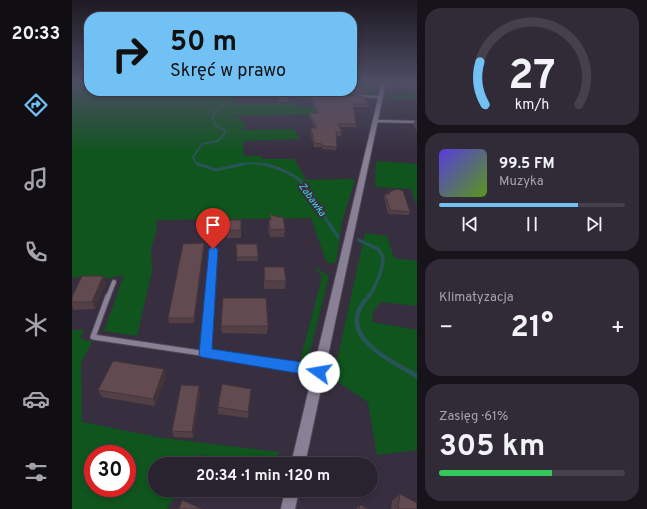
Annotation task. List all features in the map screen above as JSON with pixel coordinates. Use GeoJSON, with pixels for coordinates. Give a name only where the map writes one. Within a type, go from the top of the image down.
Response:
{"type":"FeatureCollection","features":[{"type":"Feature","properties":{"kind":"main road"},"geometry":{"type":"LineString","coordinates":[[300,457],[378,106]]}},
{"type":"Feature","properties":{"kind":"main road"},"geometry":{"type":"LineString","coordinates":[[288,509],[291,497]]}},
{"type":"Feature","properties":{"kind":"street"},"geometry":{"type":"LineString","coordinates":[[375,121],[417,122]]}},
{"type":"Feature","properties":{"kind":"street"},"geometry":{"type":"LineString","coordinates":[[205,354],[213,249]]}},
{"type":"Feature","properties":{"kind":"street"},"geometry":{"type":"LineString","coordinates":[[114,282],[93,337],[308,369],[319,372]]}},
{"type":"Feature","properties":{"kind":"green space"},"geometry":{"type":"Polygon","coordinates":[[[72,106],[296,106],[296,107],[317,108],[320,114],[230,116],[239,118],[246,124],[242,130],[295,129],[299,139],[243,141],[244,156],[261,156],[263,159],[294,159],[306,180],[355,179],[342,222],[336,262],[330,264],[326,261],[311,218],[156,220],[157,228],[151,249],[152,271],[137,336],[104,331],[124,275],[109,278],[84,276],[72,278],[72,106]]]}},
{"type":"Feature","properties":{"kind":"green space"},"geometry":{"type":"Polygon","coordinates":[[[376,161],[417,164],[417,207],[411,189],[375,187],[376,161]]]}},
{"type":"Feature","properties":{"kind":"green space"},"geometry":{"type":"Polygon","coordinates":[[[365,233],[387,236],[394,258],[417,261],[417,306],[381,302],[373,312],[372,322],[417,330],[417,450],[377,455],[368,402],[333,379],[365,233]]]}},
{"type":"Feature","properties":{"kind":"green space"},"geometry":{"type":"Polygon","coordinates":[[[316,267],[329,276],[308,359],[306,361],[300,361],[322,277],[316,267]]]}},
{"type":"Feature","properties":{"kind":"green space"},"geometry":{"type":"Polygon","coordinates":[[[72,330],[84,330],[80,338],[92,342],[81,363],[82,422],[163,438],[279,452],[277,457],[216,457],[199,455],[198,457],[148,457],[148,497],[175,497],[167,509],[72,509],[72,330]]]}},
{"type":"Feature","properties":{"kind":"building"},"geometry":{"type":"Polygon","coordinates":[[[315,106],[353,106],[356,124],[338,124],[342,132],[336,132],[337,147],[322,146],[322,144],[314,143],[311,128],[317,128],[309,113],[318,113],[315,106]]]}},
{"type":"Feature","properties":{"kind":"building"},"geometry":{"type":"Polygon","coordinates":[[[397,189],[403,191],[410,212],[390,210],[385,194],[390,194],[389,192],[397,189]]]}},
{"type":"Feature","properties":{"kind":"building"},"geometry":{"type":"Polygon","coordinates":[[[270,214],[277,217],[283,217],[285,229],[270,230],[270,214]]]}},
{"type":"Feature","properties":{"kind":"building"},"geometry":{"type":"Polygon","coordinates":[[[227,220],[241,220],[241,230],[226,231],[227,220]]]}},
{"type":"Feature","properties":{"kind":"building"},"geometry":{"type":"Polygon","coordinates":[[[204,243],[194,318],[168,318],[183,244],[204,243]]]}},
{"type":"Feature","properties":{"kind":"building"},"geometry":{"type":"Polygon","coordinates":[[[236,244],[257,244],[258,257],[237,257],[236,244]]]}},
{"type":"Feature","properties":{"kind":"building"},"geometry":{"type":"Polygon","coordinates":[[[264,267],[284,267],[286,281],[265,281],[264,267]]]}},
{"type":"Feature","properties":{"kind":"building"},"geometry":{"type":"Polygon","coordinates":[[[82,276],[103,276],[92,302],[72,302],[72,297],[82,276]]]}},
{"type":"Feature","properties":{"kind":"building"},"geometry":{"type":"Polygon","coordinates":[[[223,298],[266,298],[268,326],[221,326],[223,298]]]}},
{"type":"Feature","properties":{"kind":"building"},"geometry":{"type":"Polygon","coordinates":[[[113,361],[164,369],[153,399],[98,390],[113,361]]]}},
{"type":"Feature","properties":{"kind":"building"},"geometry":{"type":"Polygon","coordinates":[[[222,384],[251,389],[248,412],[218,407],[222,384]]]}},
{"type":"Feature","properties":{"kind":"building"},"geometry":{"type":"Polygon","coordinates":[[[181,385],[199,386],[192,432],[172,431],[181,385]]]}},
{"type":"Feature","properties":{"kind":"building"},"geometry":{"type":"Polygon","coordinates":[[[400,494],[417,503],[417,509],[398,509],[400,494]]]}},
{"type":"Feature","properties":{"kind":"building"},"geometry":{"type":"Polygon","coordinates":[[[182,500],[202,509],[179,509],[182,500]]]}},
{"type":"Feature","properties":{"kind":"building"},"geometry":{"type":"Polygon","coordinates":[[[360,505],[368,509],[359,509],[360,505]]]}},
{"type":"Feature","properties":{"kind":"waterway","name":"Zabawka"},"geometry":{"type":"LineString","coordinates":[[213,119],[212,116],[223,106]]}},
{"type":"Feature","properties":{"kind":"waterway","name":"Zabawka"},"geometry":{"type":"LineString","coordinates":[[199,165],[195,162],[193,157],[202,144],[218,141],[225,133],[224,130],[215,125],[213,118]]}},
{"type":"Feature","properties":{"kind":"waterway","name":"Zabawka"},"geometry":{"type":"LineString","coordinates":[[239,165],[252,163],[267,165]]}},
{"type":"Feature","properties":{"kind":"waterway","name":"Zabawka"},"geometry":{"type":"LineString","coordinates":[[198,164],[216,170],[243,164]]}},
{"type":"Feature","properties":{"kind":"waterway","name":"Zabawka"},"geometry":{"type":"LineString","coordinates":[[267,165],[289,173],[305,185],[329,224]]}},
{"type":"Feature","properties":{"kind":"waterway","name":"Zabawka"},"geometry":{"type":"LineString","coordinates":[[329,223],[338,237]]}},
{"type":"Feature","properties":{"kind":"waterway","name":"Zabawka"},"geometry":{"type":"LineString","coordinates":[[359,240],[378,249],[383,257],[382,267],[378,278],[368,297]]}},
{"type":"Feature","properties":{"kind":"waterway","name":"Zabawka"},"geometry":{"type":"LineString","coordinates":[[369,296],[359,310],[357,322],[360,334],[380,354],[417,376]]}},
{"type":"Feature","properties":{"kind":"route"},"geometry":{"type":"LineString","coordinates":[[213,249],[205,354],[308,369],[319,372]]}}]}
